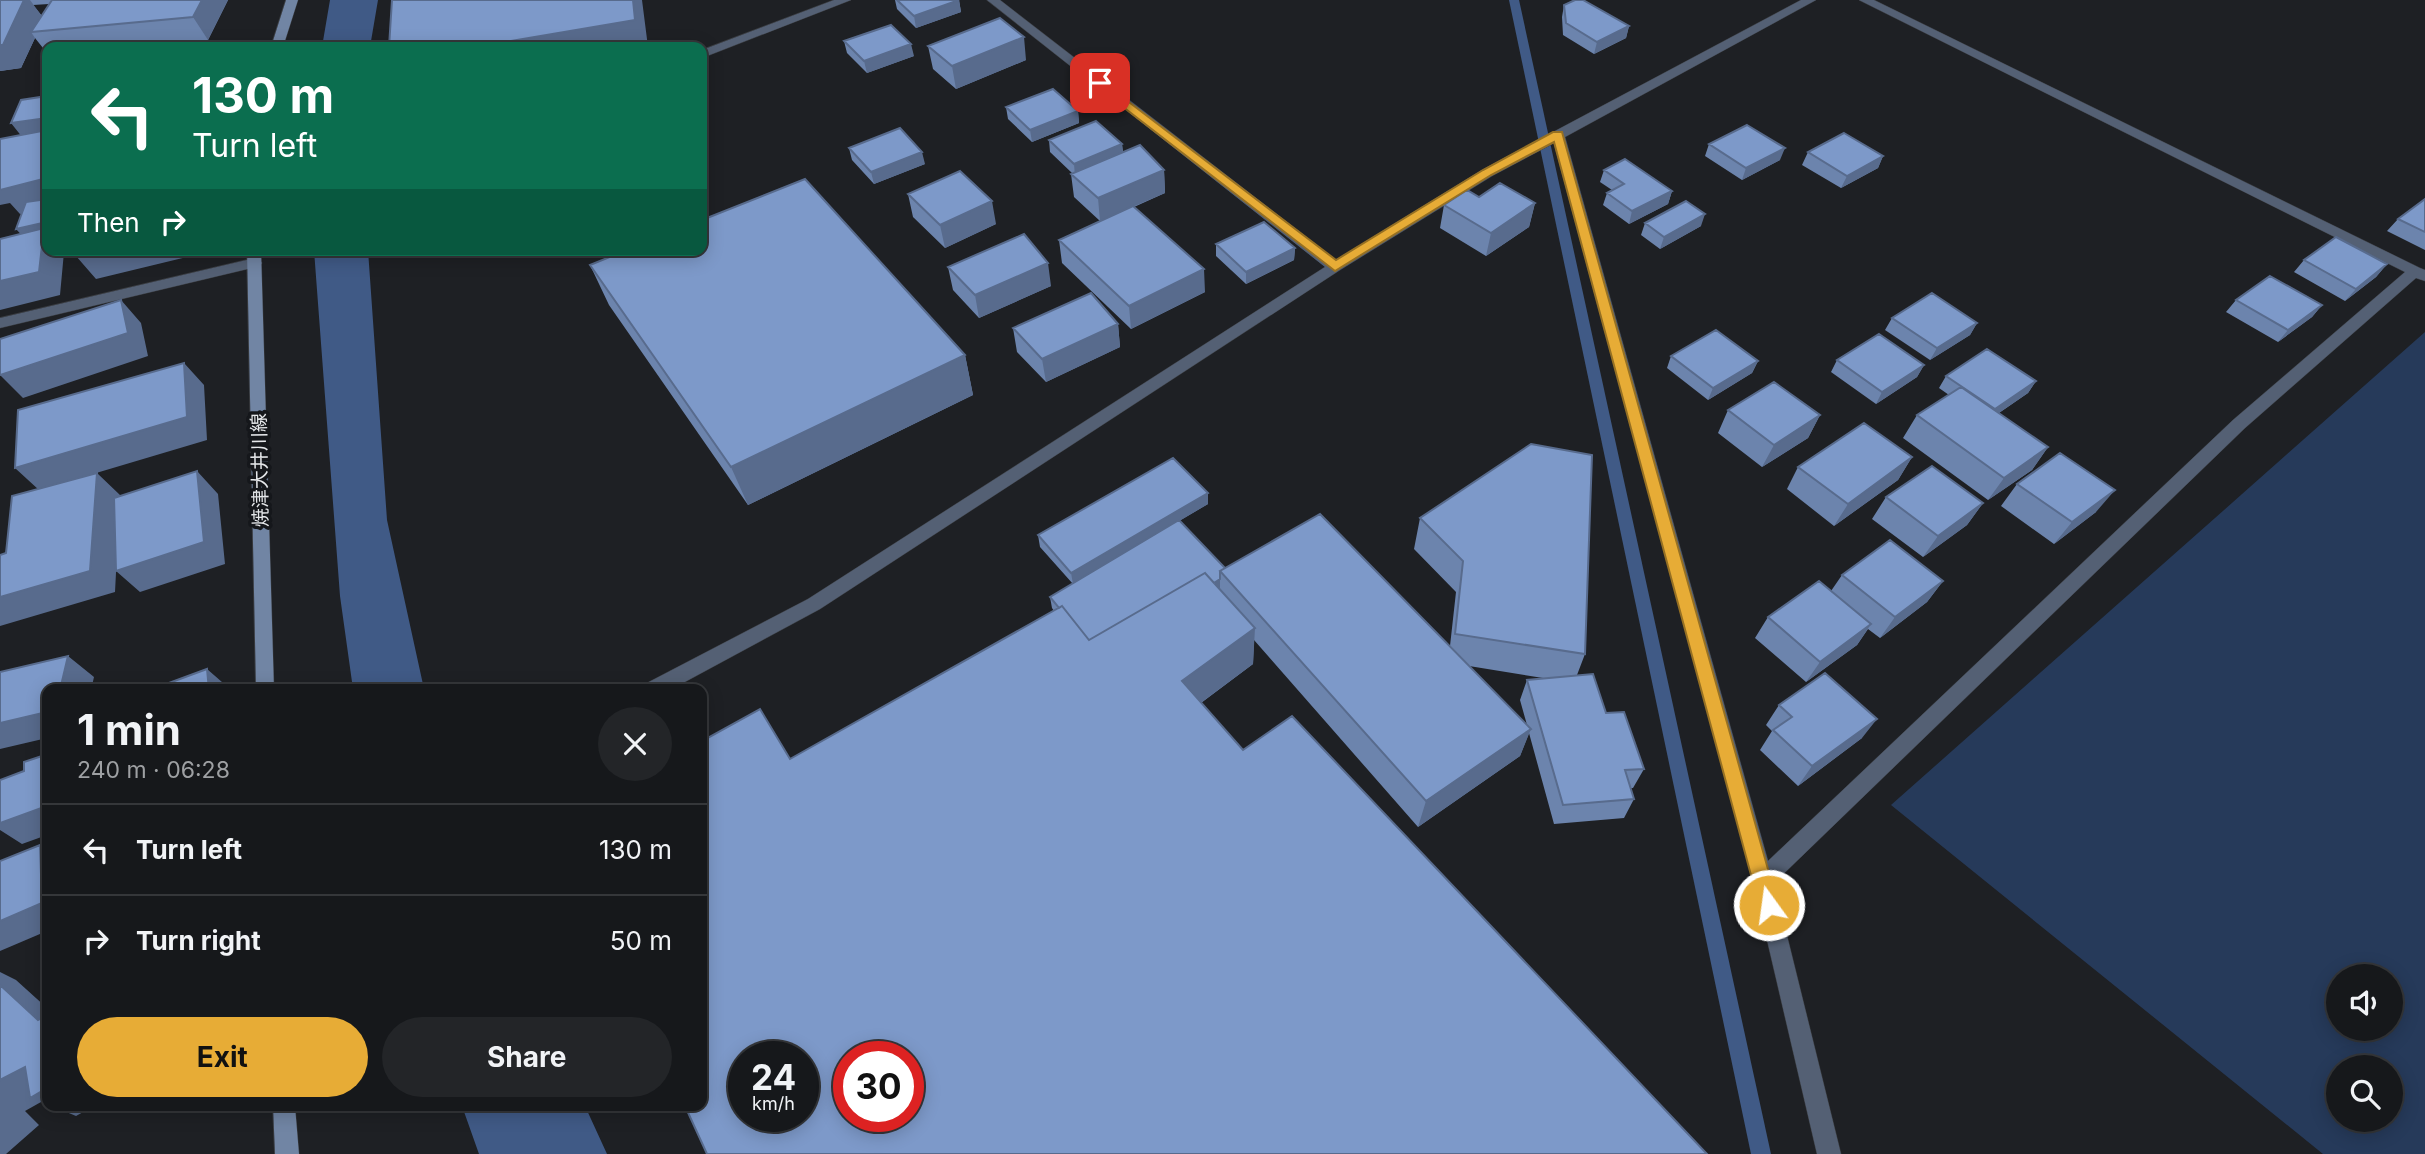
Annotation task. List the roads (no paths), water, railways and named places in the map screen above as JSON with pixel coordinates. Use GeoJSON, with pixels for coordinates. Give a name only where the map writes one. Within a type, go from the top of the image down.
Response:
{"type":"FeatureCollection","features":[{"type":"Feature","properties":{"kind":"main road"},"geometry":{"type":"LineString","coordinates":[[279,42],[292,0]]}},
{"type":"Feature","properties":{"kind":"main road","name":"焼津大井川線"},"geometry":{"type":"LineString","coordinates":[[255,256],[265,684]]}},
{"type":"Feature","properties":{"kind":"main road"},"geometry":{"type":"LineString","coordinates":[[284,1111],[287,1154]]}},
{"type":"Feature","properties":{"kind":"street"},"geometry":{"type":"LineString","coordinates":[[707,52],[845,0]]}},
{"type":"Feature","properties":{"kind":"street"},"geometry":{"type":"LineString","coordinates":[[993,0],[1335,267]]}},
{"type":"Feature","properties":{"kind":"street"},"geometry":{"type":"LineString","coordinates":[[663,684],[814,604],[1335,267],[1487,173],[1810,0]]}},
{"type":"Feature","properties":{"kind":"street"},"geometry":{"type":"LineString","coordinates":[[1763,880],[2239,424],[2420,273],[1865,0]]}},
{"type":"Feature","properties":{"kind":"street"},"geometry":{"type":"LineString","coordinates":[[1558,135],[1763,880],[1829,1154]]}},
{"type":"Feature","properties":{"kind":"street"},"geometry":{"type":"LineString","coordinates":[[0,323],[255,256]]}},
{"type":"Feature","properties":{"kind":"waterway"},"geometry":{"type":"LineString","coordinates":[[1514,0],[1761,1154]]}}]}
